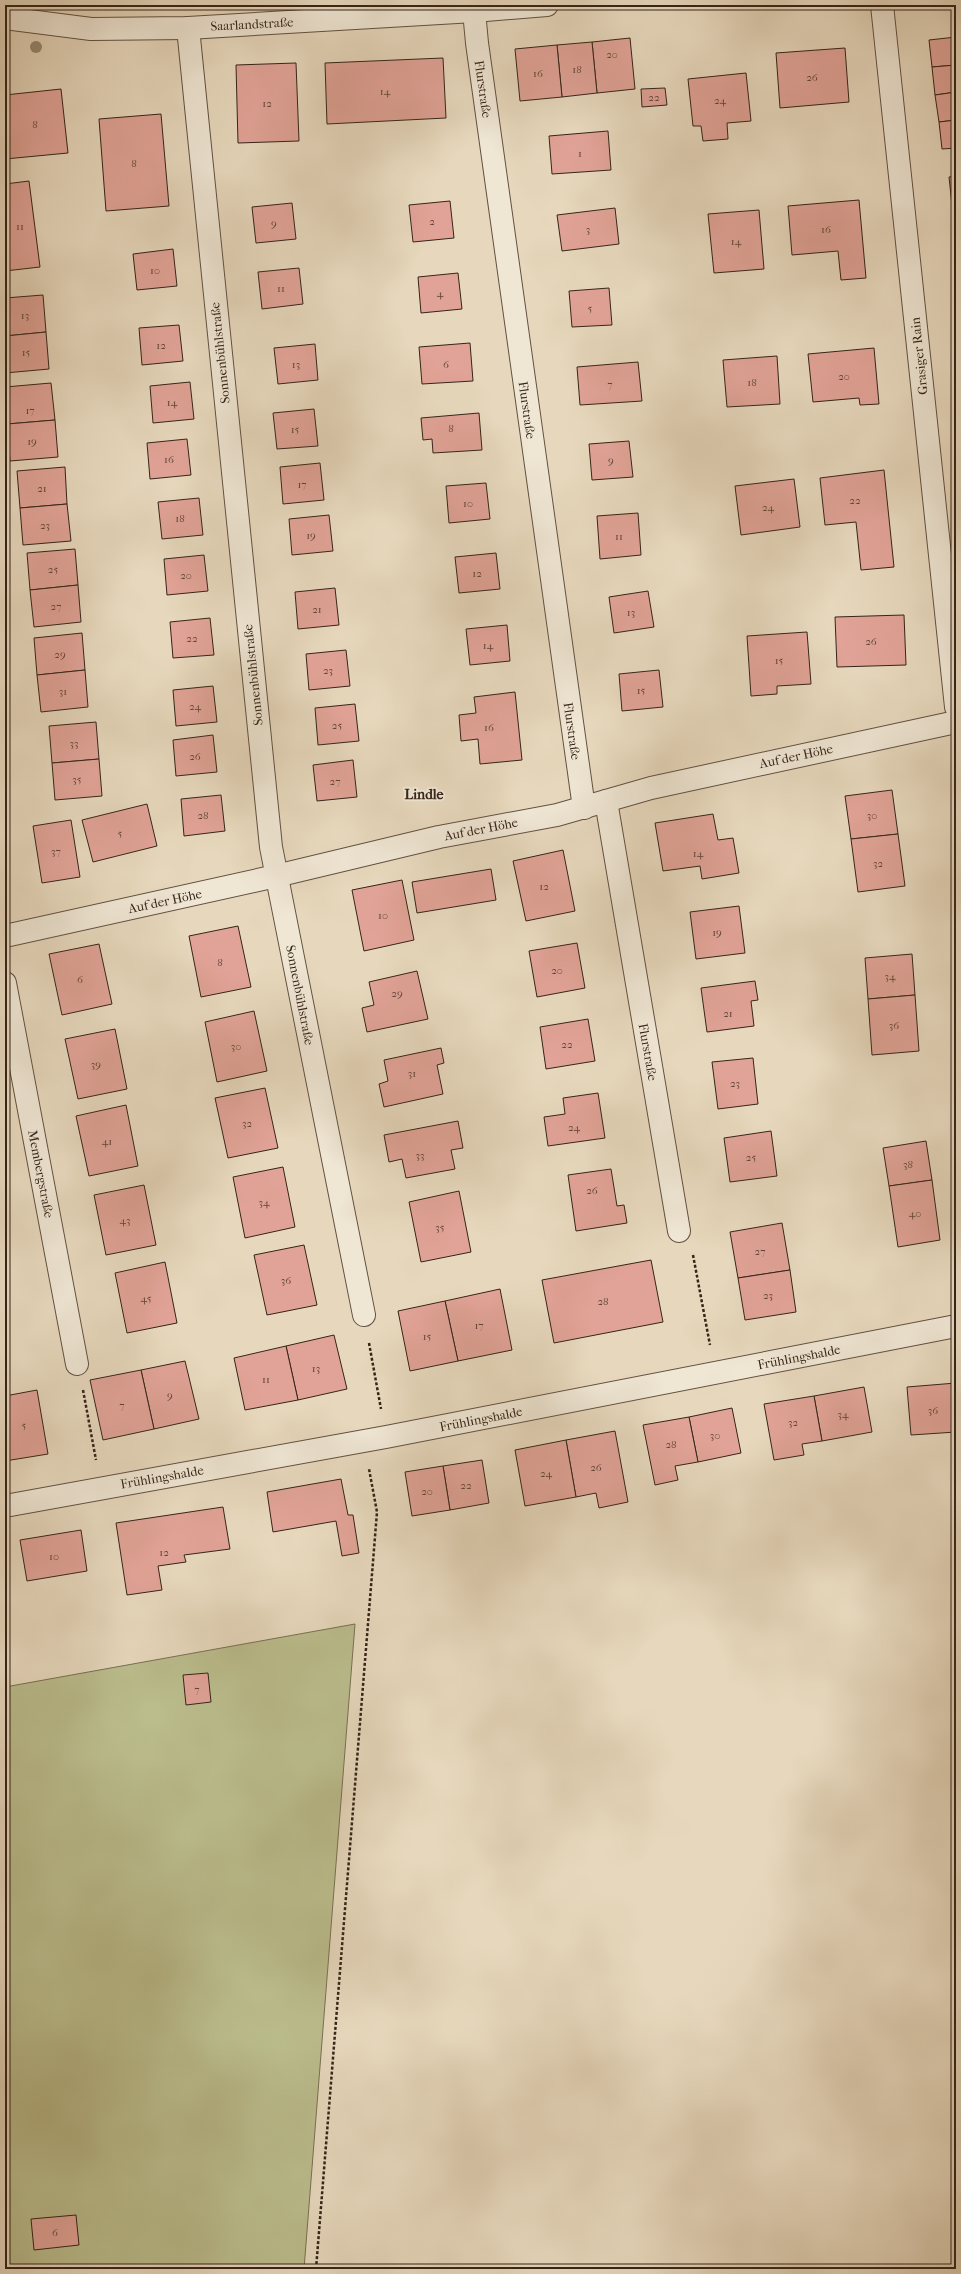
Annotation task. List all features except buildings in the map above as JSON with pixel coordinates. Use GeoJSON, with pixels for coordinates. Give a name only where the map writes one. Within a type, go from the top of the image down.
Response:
{"type":"FeatureCollection","features":[{"type":"Feature","properties":{"kind":"street","name":"Saarlandstraße"},"geometry":{"type":"LineString","coordinates":[[5,18],[91,29],[188,28],[474,11],[547,5]]}},
{"type":"Feature","properties":{"kind":"street","name":"Grasiger Rain"},"geometry":{"type":"LineString","coordinates":[[882,5],[956,707]]}},
{"type":"Feature","properties":{"kind":"street","name":"Flurstraße"},"geometry":{"type":"LineString","coordinates":[[474,11],[479,58],[584,808]]}},
{"type":"Feature","properties":{"kind":"street","name":"Sonnenbühlstraße"},"geometry":{"type":"LineString","coordinates":[[188,28],[268,816],[276,876],[364,1315]]}},
{"type":"Feature","properties":{"kind":"street","name":"Auf der Höhe"},"geometry":{"type":"LineString","coordinates":[[5,936],[276,876],[439,837],[557,815],[651,788],[956,722]]}},
{"type":"Feature","properties":{"kind":"street","name":"Flurstraße"},"geometry":{"type":"LineString","coordinates":[[606,801],[679,1231]]}},
{"type":"Feature","properties":{"kind":"street","name":"Membergstraße"},"geometry":{"type":"LineString","coordinates":[[5,983],[78,1364]]}},
{"type":"Feature","properties":{"kind":"street","name":"Frühlingshalde"},"geometry":{"type":"LineString","coordinates":[[5,1506],[365,1441],[956,1326]]}},
{"type":"Feature","properties":{"kind":"path"},"geometry":{"type":"LineString","coordinates":[[679,1231],[693,1252],[715,1373]]}},
{"type":"Feature","properties":{"kind":"path"},"geometry":{"type":"LineString","coordinates":[[364,1315],[386,1437]]}},
{"type":"Feature","properties":{"kind":"path"},"geometry":{"type":"LineString","coordinates":[[78,1364],[102,1488]]}},
{"type":"Feature","properties":{"kind":"path"},"geometry":{"type":"LineString","coordinates":[[316,2269],[377,1512],[365,1441]]}},
{"type":"Feature","properties":{"kind":"green space"},"geometry":{"type":"Polygon","coordinates":[[[355,1624],[304,2269],[5,2269],[5,1687],[355,1624]]]}},
{"type":"Feature","properties":{"kind":"district","name":"Lindle"},"geometry":{"type":"Point","coordinates":[424,794]}}]}
